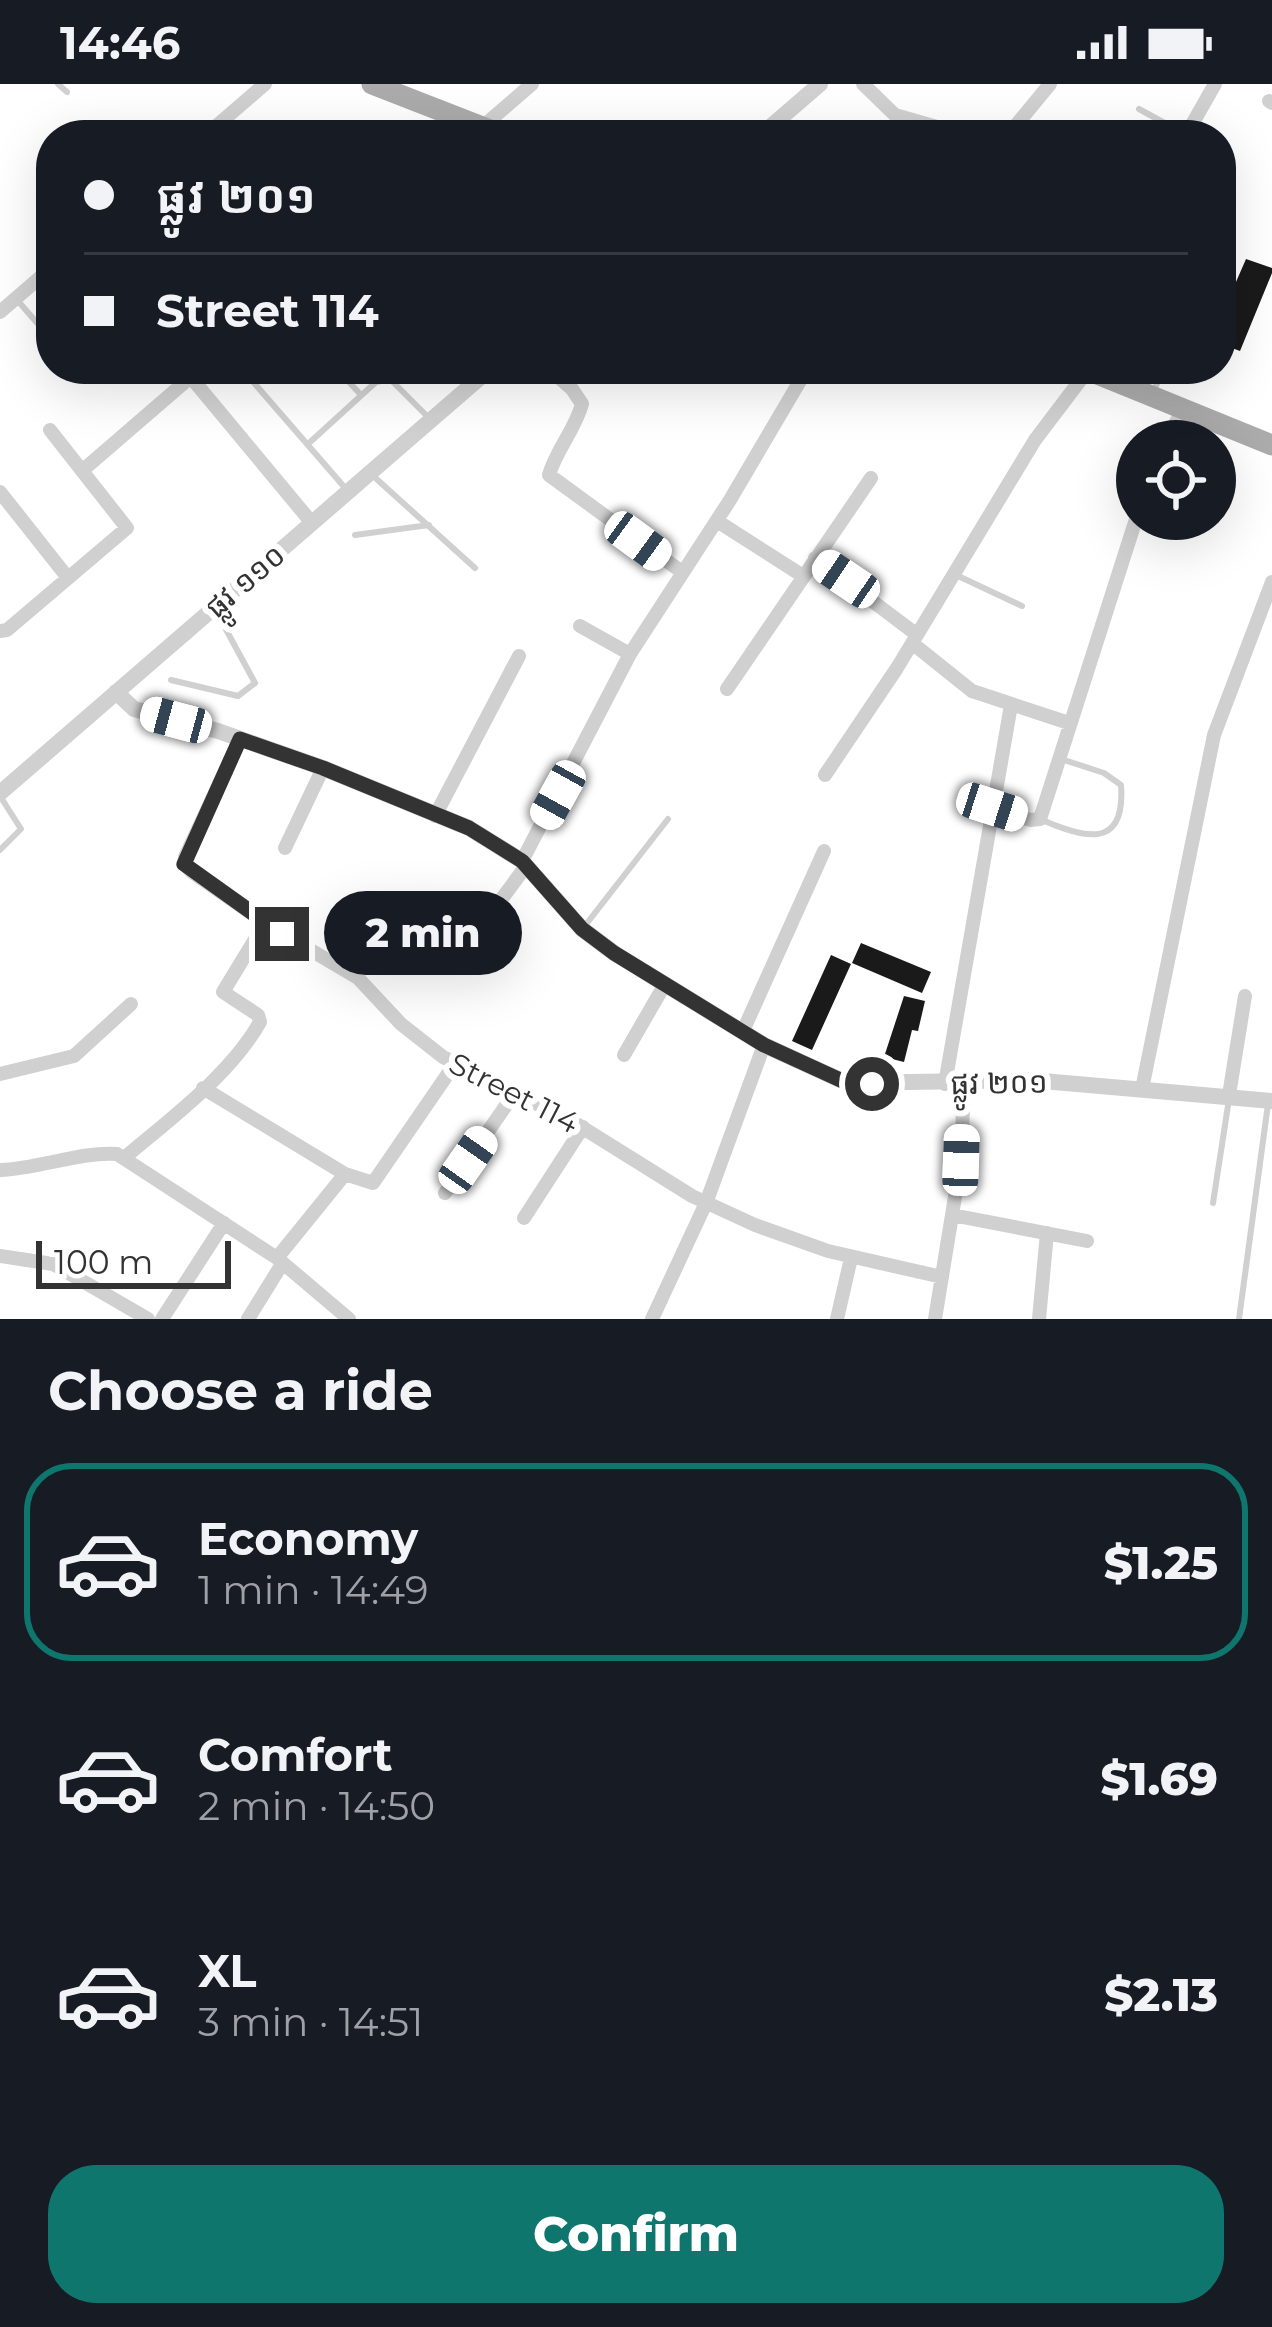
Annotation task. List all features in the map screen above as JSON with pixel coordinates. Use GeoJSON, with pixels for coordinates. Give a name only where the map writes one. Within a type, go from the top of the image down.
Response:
{"type":"FeatureCollection","features":[{"type":"Feature","properties":{"kind":"main road"},"geometry":{"type":"LineString","coordinates":[[372,84],[458,120]]}},
{"type":"Feature","properties":{"kind":"main road"},"geometry":{"type":"LineString","coordinates":[[1122,384],[1272,445]]}},
{"type":"Feature","properties":{"kind":"street"},"geometry":{"type":"LineString","coordinates":[[224,120],[266,84]]}},
{"type":"Feature","properties":{"kind":"street"},"geometry":{"type":"LineString","coordinates":[[498,120],[532,84]]}},
{"type":"Feature","properties":{"kind":"street"},"geometry":{"type":"LineString","coordinates":[[778,120],[820,84]]}},
{"type":"Feature","properties":{"kind":"street"},"geometry":{"type":"LineString","coordinates":[[863,84],[896,115],[913,120]]}},
{"type":"Feature","properties":{"kind":"street"},"geometry":{"type":"LineString","coordinates":[[1020,120],[1050,84]]}},
{"type":"Feature","properties":{"kind":"street"},"geometry":{"type":"LineString","coordinates":[[1195,120],[1215,84]]}},
{"type":"Feature","properties":{"kind":"street"},"geometry":{"type":"LineString","coordinates":[[0,312],[36,281]]}},
{"type":"Feature","properties":{"kind":"street"},"geometry":{"type":"LineString","coordinates":[[82,470],[179,384]]}},
{"type":"Feature","properties":{"kind":"street"},"geometry":{"type":"LineString","coordinates":[[202,384],[312,523]]}},
{"type":"Feature","properties":{"kind":"street","name":"ផ្លូវ ១១០"},"geometry":{"type":"LineString","coordinates":[[0,794],[473,384]]}},
{"type":"Feature","properties":{"kind":"street"},"geometry":{"type":"LineString","coordinates":[[566,384],[582,404],[550,475],[682,572]]}},
{"type":"Feature","properties":{"kind":"street"},"geometry":{"type":"LineString","coordinates":[[461,954],[524,864],[630,653],[717,521],[798,384]]}},
{"type":"Feature","properties":{"kind":"street"},"geometry":{"type":"LineString","coordinates":[[825,775],[1034,440],[1076,384]]}},
{"type":"Feature","properties":{"kind":"street"},"geometry":{"type":"LineString","coordinates":[[1177,420],[1183,409]]}},
{"type":"Feature","properties":{"kind":"street"},"geometry":{"type":"LineString","coordinates":[[0,631],[7,630],[127,528],[50,430]]}},
{"type":"Feature","properties":{"kind":"street"},"geometry":{"type":"LineString","coordinates":[[727,689],[871,478]]}},
{"type":"Feature","properties":{"kind":"street"},"geometry":{"type":"LineString","coordinates":[[0,492],[68,578]]}},
{"type":"Feature","properties":{"kind":"street"},"geometry":{"type":"LineString","coordinates":[[717,521],[803,575]]}},
{"type":"Feature","properties":{"kind":"street"},"geometry":{"type":"LineString","coordinates":[[992,807],[1040,819],[1129,540]]}},
{"type":"Feature","properties":{"kind":"street"},"geometry":{"type":"LineString","coordinates":[[815,558],[972,691],[1069,723]]}},
{"type":"Feature","properties":{"kind":"street"},"geometry":{"type":"LineString","coordinates":[[1142,1089],[1214,735],[1272,582]]}},
{"type":"Feature","properties":{"kind":"street"},"geometry":{"type":"LineString","coordinates":[[580,626],[630,653]]}},
{"type":"Feature","properties":{"kind":"street"},"geometry":{"type":"LineString","coordinates":[[435,816],[519,656]]}},
{"type":"Feature","properties":{"kind":"street","name":"ផ្លូវ ២០១"},"geometry":{"type":"LineString","coordinates":[[116,692],[134,709],[323,768],[469,828],[524,864],[582,929],[764,1045],[847,1083],[1031,1080],[1270,1101]]}},
{"type":"Feature","properties":{"kind":"street"},"geometry":{"type":"LineString","coordinates":[[935,1319],[961,1160],[955,1083],[992,807],[1012,705]]}},
{"type":"Feature","properties":{"kind":"street","name":"Street 114"},"geometry":{"type":"LineString","coordinates":[[240,739],[184,864],[265,923],[358,978],[401,1024],[454,1065],[583,1127],[706,1203],[788,1238],[851,1258],[942,1277]]}},
{"type":"Feature","properties":{"kind":"street"},"geometry":{"type":"LineString","coordinates":[[286,848],[323,768]]}},
{"type":"Feature","properties":{"kind":"street"},"geometry":{"type":"LineString","coordinates":[[743,1031],[824,851]]}},
{"type":"Feature","properties":{"kind":"street"},"geometry":{"type":"LineString","coordinates":[[124,1158],[203,1088],[260,1022],[258,1015],[223,992],[265,923]]}},
{"type":"Feature","properties":{"kind":"street"},"geometry":{"type":"LineString","coordinates":[[624,1054],[665,984]]}},
{"type":"Feature","properties":{"kind":"street"},"geometry":{"type":"LineString","coordinates":[[1229,1095],[1245,996]]}},
{"type":"Feature","properties":{"kind":"street"},"geometry":{"type":"LineString","coordinates":[[0,1074],[74,1056],[131,1004]]}},
{"type":"Feature","properties":{"kind":"street"},"geometry":{"type":"LineString","coordinates":[[652,1319],[706,1203],[764,1045]]}},
{"type":"Feature","properties":{"kind":"street"},"geometry":{"type":"LineString","coordinates":[[203,1088],[345,1174],[373,1184],[454,1065]]}},
{"type":"Feature","properties":{"kind":"street"},"geometry":{"type":"LineString","coordinates":[[445,1193],[514,1094]]}},
{"type":"Feature","properties":{"kind":"street"},"geometry":{"type":"LineString","coordinates":[[524,1218],[583,1127]]}},
{"type":"Feature","properties":{"kind":"street"},"geometry":{"type":"LineString","coordinates":[[0,1170],[48,1166],[103,1153],[124,1158],[279,1261],[349,1319]]}},
{"type":"Feature","properties":{"kind":"street"},"geometry":{"type":"LineString","coordinates":[[248,1319],[279,1261],[345,1174]]}},
{"type":"Feature","properties":{"kind":"street"},"geometry":{"type":"LineString","coordinates":[[952,1215],[1087,1241]]}},
{"type":"Feature","properties":{"kind":"street"},"geometry":{"type":"LineString","coordinates":[[162,1319],[224,1223]]}},
{"type":"Feature","properties":{"kind":"street"},"geometry":{"type":"LineString","coordinates":[[1040,1319],[1047,1233]]}},
{"type":"Feature","properties":{"kind":"street"},"geometry":{"type":"LineString","coordinates":[[0,1256],[53,1264],[148,1319]]}},
{"type":"Feature","properties":{"kind":"street"},"geometry":{"type":"LineString","coordinates":[[837,1319],[851,1258]]}},
{"type":"Feature","properties":{"kind":"lane"},"geometry":{"type":"LineString","coordinates":[[58,84],[67,92]]}},
{"type":"Feature","properties":{"kind":"lane"},"geometry":{"type":"LineString","coordinates":[[1139,109],[1159,120]]}},
{"type":"Feature","properties":{"kind":"lane"},"geometry":{"type":"LineString","coordinates":[[16,299],[36,322]]}},
{"type":"Feature","properties":{"kind":"lane"},"geometry":{"type":"LineString","coordinates":[[255,384],[348,492]]}},
{"type":"Feature","properties":{"kind":"lane"},"geometry":{"type":"LineString","coordinates":[[351,384],[361,395]]}},
{"type":"Feature","properties":{"kind":"lane"},"geometry":{"type":"LineString","coordinates":[[308,444],[374,384]]}},
{"type":"Feature","properties":{"kind":"lane"},"geometry":{"type":"LineString","coordinates":[[395,384],[430,421]]}},
{"type":"Feature","properties":{"kind":"lane"},"geometry":{"type":"LineString","coordinates":[[1152,396],[1157,384]]}},
{"type":"Feature","properties":{"kind":"lane"},"geometry":{"type":"LineString","coordinates":[[370,473],[475,568]]}},
{"type":"Feature","properties":{"kind":"lane"},"geometry":{"type":"LineString","coordinates":[[355,535],[429,525]]}},
{"type":"Feature","properties":{"kind":"lane"},"geometry":{"type":"LineString","coordinates":[[953,574],[1022,606]]}},
{"type":"Feature","properties":{"kind":"lane"},"geometry":{"type":"LineString","coordinates":[[172,680],[238,696],[255,682],[214,608]]}},
{"type":"Feature","properties":{"kind":"lane"},"geometry":{"type":"LineString","coordinates":[[1040,819],[1098,836],[1110,832],[1122,800],[1121,785],[1114,778],[1058,758]]}},
{"type":"Feature","properties":{"kind":"lane"},"geometry":{"type":"LineString","coordinates":[[0,794],[21,829],[0,850]]}},
{"type":"Feature","properties":{"kind":"lane"},"geometry":{"type":"LineString","coordinates":[[582,929],[668,820]]}},
{"type":"Feature","properties":{"kind":"lane"},"geometry":{"type":"LineString","coordinates":[[1213,1203],[1229,1095]]}},
{"type":"Feature","properties":{"kind":"lane"},"geometry":{"type":"LineString","coordinates":[[1239,1319],[1270,1101]]}},
{"type":"Feature","properties":{"kind":"building"},"geometry":{"type":"Polygon","coordinates":[[[1246,259],[1272,268],[1240,351],[1236,350],[1236,282],[1246,259]]]}},
{"type":"Feature","properties":{"kind":"building"},"geometry":{"type":"Polygon","coordinates":[[[861,943],[931,972],[922,993],[852,963],[861,943]]]}},
{"type":"Feature","properties":{"kind":"building"},"geometry":{"type":"Polygon","coordinates":[[[831,955],[851,964],[812,1050],[792,1041],[831,955]]]}},
{"type":"Feature","properties":{"kind":"building"},"geometry":{"type":"Polygon","coordinates":[[[904,996],[925,1001],[904,1062],[884,1057],[904,996]]]}},
{"type":"Feature","properties":{"kind":"route"},"geometry":{"type":"LineString","coordinates":[[282,934],[184,864],[240,739],[469,828],[522,861],[582,929],[614,953],[764,1045],[847,1083],[872,1084]]}}]}
